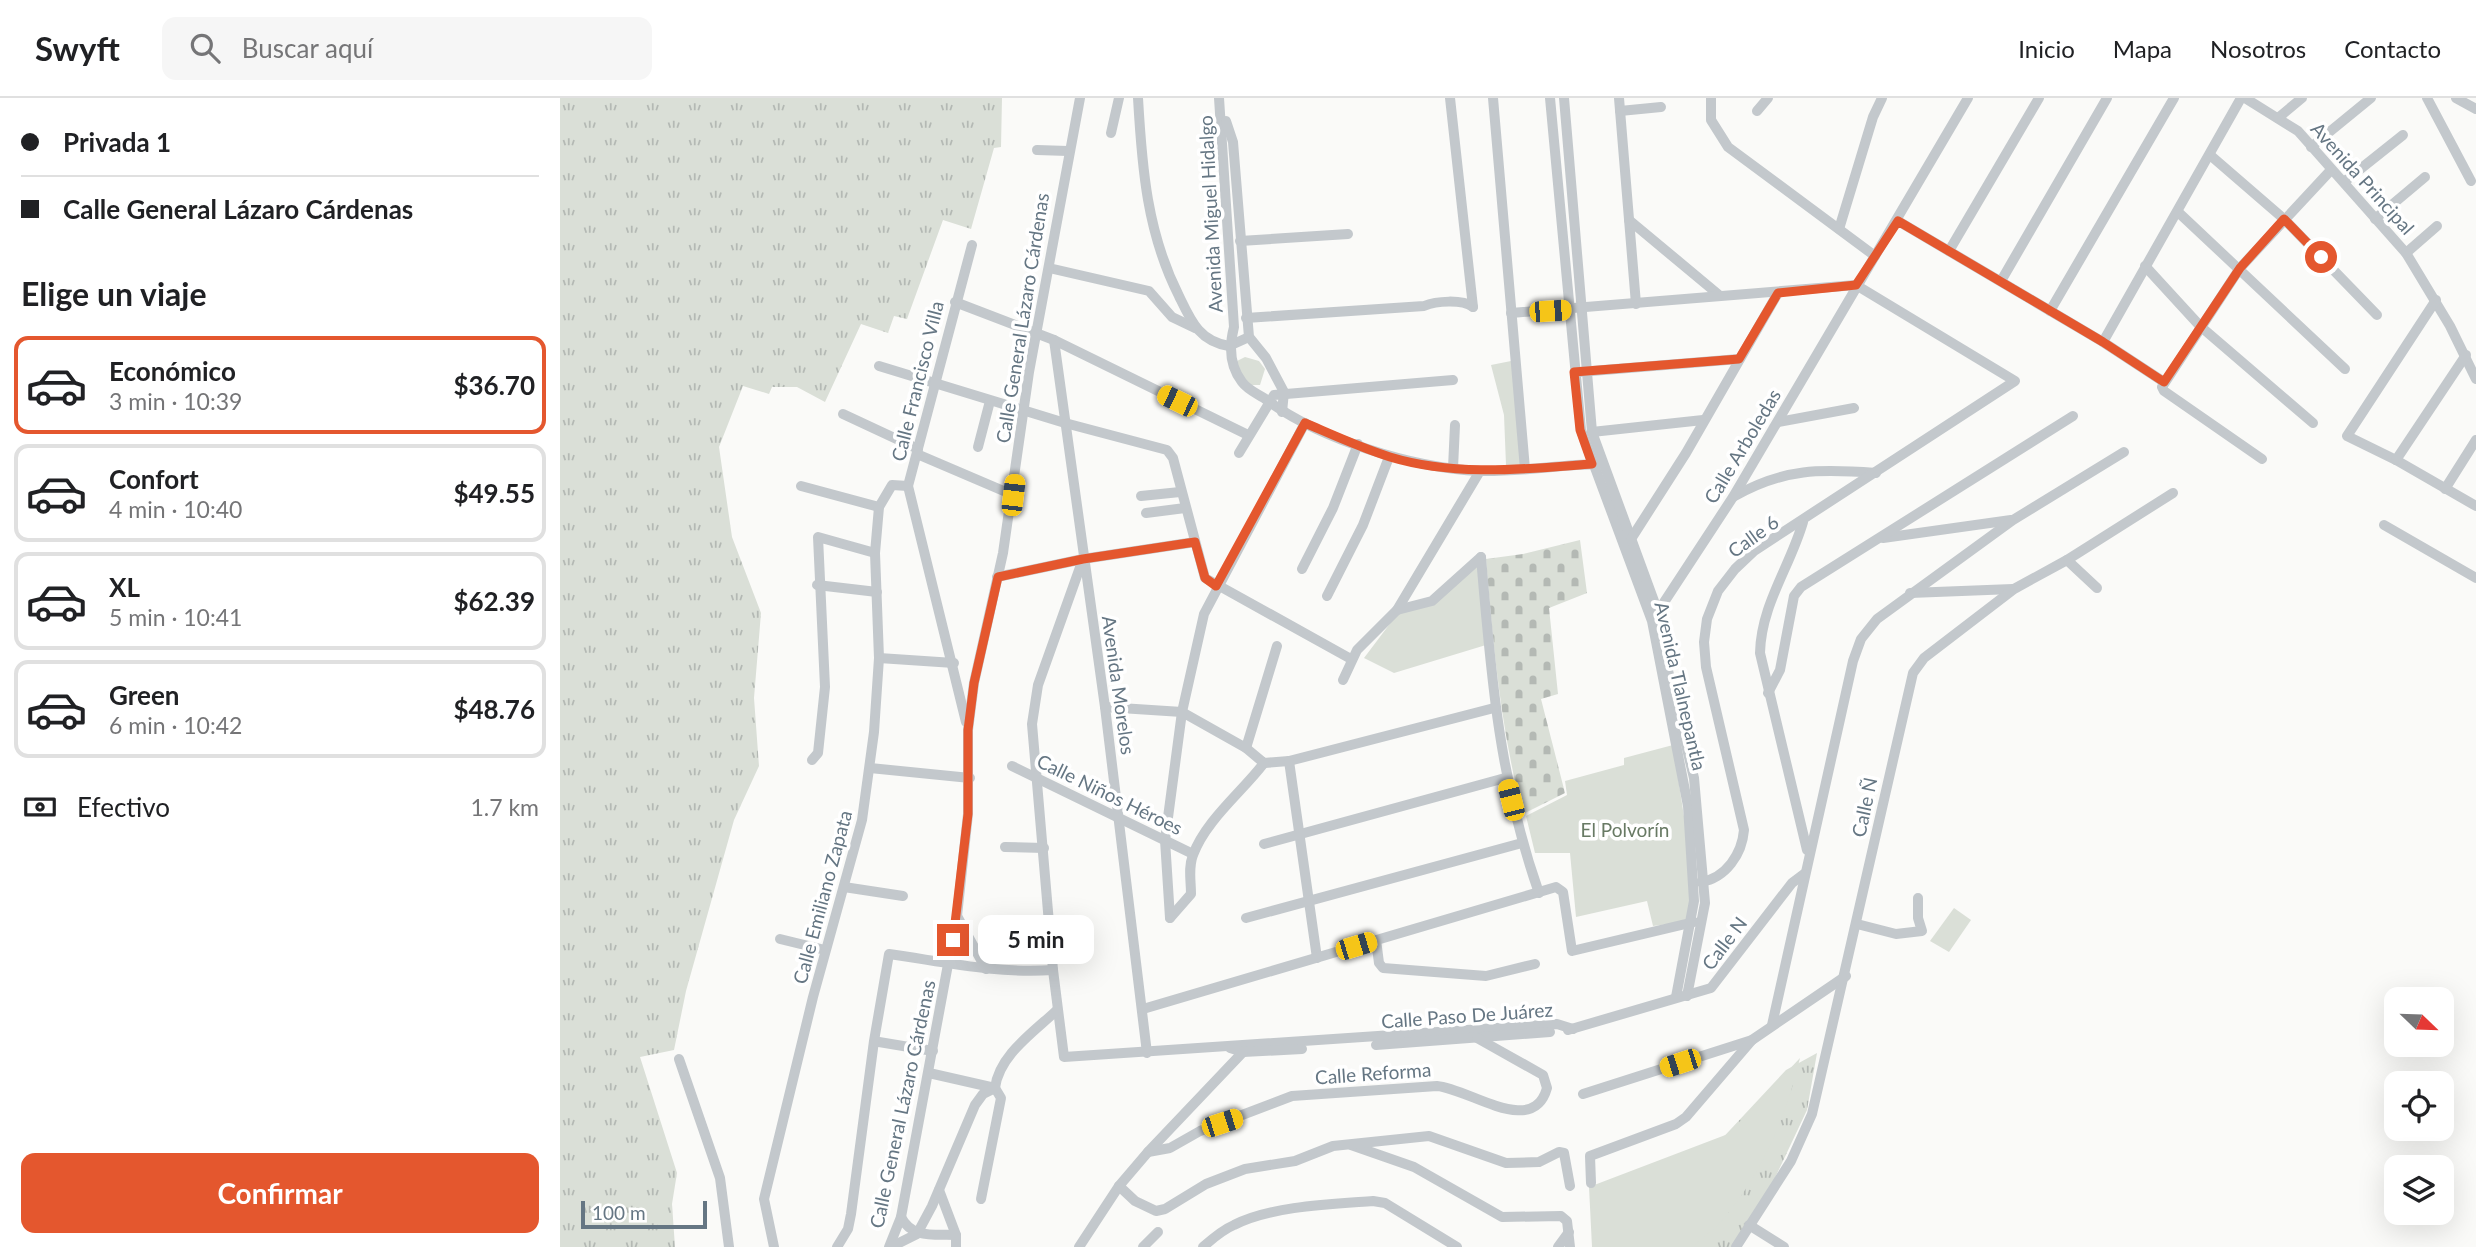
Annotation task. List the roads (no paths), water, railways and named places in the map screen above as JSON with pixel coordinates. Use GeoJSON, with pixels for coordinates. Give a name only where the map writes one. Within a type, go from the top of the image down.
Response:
{"type":"FeatureCollection","features":[{"type":"Feature","properties":{"kind":"street","name":"Calle General Lázaro Cárdenas"},"geometry":{"type":"LineString","coordinates":[[890,1247],[901,1217],[957,916],[970,778],[968,730],[974,683],[1013,495],[1036,335],[1068,151],[1080,98]]}},
{"type":"Feature","properties":{"kind":"street"},"geometry":{"type":"LineString","coordinates":[[1111,133],[1119,98]]}},
{"type":"Feature","properties":{"kind":"street"},"geometry":{"type":"LineString","coordinates":[[1138,98],[1143,179],[1152,229],[1170,279],[1195,328]]}},
{"type":"Feature","properties":{"kind":"street","name":"Avenida Miguel Hidalgo"},"geometry":{"type":"LineString","coordinates":[[1219,98],[1234,327],[1229,346]]}},
{"type":"Feature","properties":{"kind":"street"},"geometry":{"type":"LineString","coordinates":[[1246,317],[1424,306],[1436,301],[1467,302],[1473,307],[1450,98]]}},
{"type":"Feature","properties":{"kind":"street"},"geometry":{"type":"LineString","coordinates":[[1493,98],[1525,469]]}},
{"type":"Feature","properties":{"kind":"street","name":"Avenida Tlalnepantla"},"geometry":{"type":"LineString","coordinates":[[1550,98],[1575,309],[1598,464],[1655,616]]}},
{"type":"Feature","properties":{"kind":"street","name":"Avenida Tlalnepantla"},"geometry":{"type":"LineString","coordinates":[[1564,98],[1575,309],[1574,372],[1580,430],[1631,539],[1655,616],[1684,778],[1699,882],[1696,922],[1682,997]]}},
{"type":"Feature","properties":{"kind":"street"},"geometry":{"type":"LineString","coordinates":[[1619,98],[1636,304]]}},
{"type":"Feature","properties":{"kind":"street"},"geometry":{"type":"LineString","coordinates":[[1711,98],[1711,120],[1728,147],[1875,256]]}},
{"type":"Feature","properties":{"kind":"street"},"geometry":{"type":"LineString","coordinates":[[1756,111],[1768,98]]}},
{"type":"Feature","properties":{"kind":"street"},"geometry":{"type":"LineString","coordinates":[[1839,229],[1873,117],[1882,98]]}},
{"type":"Feature","properties":{"kind":"street","name":"Calle Arboledas"},"geometry":{"type":"LineString","coordinates":[[1655,616],[1733,497],[1856,285],[1898,221],[1968,98]]}},
{"type":"Feature","properties":{"kind":"street"},"geometry":{"type":"LineString","coordinates":[[1949,251],[2039,98]]}},
{"type":"Feature","properties":{"kind":"street"},"geometry":{"type":"LineString","coordinates":[[2001,281],[2107,98]]}},
{"type":"Feature","properties":{"kind":"street"},"geometry":{"type":"LineString","coordinates":[[2050,311],[2174,98]]}},
{"type":"Feature","properties":{"kind":"street"},"geometry":{"type":"LineString","coordinates":[[2103,342],[2243,98]]}},
{"type":"Feature","properties":{"kind":"street","name":"Avenida Principal"},"geometry":{"type":"LineString","coordinates":[[2243,98],[2298,131],[2406,253],[2466,355],[2476,379]]}},
{"type":"Feature","properties":{"kind":"street"},"geometry":{"type":"LineString","coordinates":[[2278,117],[2302,98]]}},
{"type":"Feature","properties":{"kind":"street"},"geometry":{"type":"LineString","coordinates":[[2311,147],[2371,98]]}},
{"type":"Feature","properties":{"kind":"street"},"geometry":{"type":"LineString","coordinates":[[2427,98],[2470,181]]}},
{"type":"Feature","properties":{"kind":"street"},"geometry":{"type":"LineString","coordinates":[[2456,98],[2476,109]]}},
{"type":"Feature","properties":{"kind":"street"},"geometry":{"type":"LineString","coordinates":[[1620,111],[1661,107]]}},
{"type":"Feature","properties":{"kind":"street"},"geometry":{"type":"LineString","coordinates":[[1222,112],[1233,142],[1249,337],[1266,358],[1284,392],[1282,412]]}},
{"type":"Feature","properties":{"kind":"street"},"geometry":{"type":"LineString","coordinates":[[2344,183],[2403,135]]}},
{"type":"Feature","properties":{"kind":"street"},"geometry":{"type":"LineString","coordinates":[[1037,150],[1068,151]]}},
{"type":"Feature","properties":{"kind":"street"},"geometry":{"type":"LineString","coordinates":[[2210,155],[2284,219],[2377,315]]}},
{"type":"Feature","properties":{"kind":"street"},"geometry":{"type":"LineString","coordinates":[[2262,459],[2164,391],[2163,384],[2240,268],[2331,170]]}},
{"type":"Feature","properties":{"kind":"street"},"geometry":{"type":"LineString","coordinates":[[2375,219],[2425,177]]}},
{"type":"Feature","properties":{"kind":"street"},"geometry":{"type":"LineString","coordinates":[[2178,212],[2346,369]]}},
{"type":"Feature","properties":{"kind":"street"},"geometry":{"type":"LineString","coordinates":[[1629,220],[1719,295]]}},
{"type":"Feature","properties":{"kind":"street"},"geometry":{"type":"LineString","coordinates":[[1898,221],[2103,342],[2163,384]]}},
{"type":"Feature","properties":{"kind":"street"},"geometry":{"type":"LineString","coordinates":[[2406,253],[2437,226]]}},
{"type":"Feature","properties":{"kind":"street"},"geometry":{"type":"LineString","coordinates":[[1240,241],[1348,234]]}},
{"type":"Feature","properties":{"kind":"street","name":"Calle Francisco Villa"},"geometry":{"type":"LineString","coordinates":[[968,730],[954,663],[908,486],[972,245]]}},
{"type":"Feature","properties":{"kind":"street"},"geometry":{"type":"LineString","coordinates":[[2145,266],[2200,326],[2313,423]]}},
{"type":"Feature","properties":{"kind":"street"},"geometry":{"type":"LineString","coordinates":[[1049,268],[1149,291],[1172,317],[1195,328],[1217,344],[1229,346],[1249,337]]}},
{"type":"Feature","properties":{"kind":"street"},"geometry":{"type":"LineString","coordinates":[[1511,313],[1856,285]]}},
{"type":"Feature","properties":{"kind":"street","name":"Calle 6"},"geometry":{"type":"LineString","coordinates":[[1699,882],[1722,874],[1743,843],[1744,830],[1706,667],[1704,642],[1707,619],[1718,591],[1754,551],[1803,522],[2015,381],[1856,285]]}},
{"type":"Feature","properties":{"kind":"street"},"geometry":{"type":"LineString","coordinates":[[1631,539],[1778,293]]}},
{"type":"Feature","properties":{"kind":"street"},"geometry":{"type":"LineString","coordinates":[[2435,300],[2347,436],[2396,460],[2476,506]]}},
{"type":"Feature","properties":{"kind":"street"},"geometry":{"type":"LineString","coordinates":[[955,302],[1054,340],[1248,435]]}},
{"type":"Feature","properties":{"kind":"street","name":"Avenida Morelos"},"geometry":{"type":"LineString","coordinates":[[1054,340],[1105,707],[1147,1053]]}},
{"type":"Feature","properties":{"kind":"street"},"geometry":{"type":"LineString","coordinates":[[1229,346],[1234,369],[1242,383],[1282,412],[1390,457],[1480,471],[1598,464]]}},
{"type":"Feature","properties":{"kind":"street"},"geometry":{"type":"LineString","coordinates":[[2396,460],[2466,355]]}},
{"type":"Feature","properties":{"kind":"street"},"geometry":{"type":"LineString","coordinates":[[1574,372],[1739,359]]}},
{"type":"Feature","properties":{"kind":"street"},"geometry":{"type":"LineString","coordinates":[[879,366],[1065,424],[1167,450],[1173,458],[1205,578],[1351,659]]}},
{"type":"Feature","properties":{"kind":"street"},"geometry":{"type":"LineString","coordinates":[[1239,453],[1274,395],[1284,392],[1453,380]]}},
{"type":"Feature","properties":{"kind":"street"},"geometry":{"type":"LineString","coordinates":[[978,447],[990,401]]}},
{"type":"Feature","properties":{"kind":"street"},"geometry":{"type":"LineString","coordinates":[[1778,422],[1854,408]]}},
{"type":"Feature","properties":{"kind":"street"},"geometry":{"type":"LineString","coordinates":[[843,414],[1013,495]]}},
{"type":"Feature","properties":{"kind":"street"},"geometry":{"type":"LineString","coordinates":[[1768,693],[1780,670],[1794,596],[1801,587],[2073,416]]}},
{"type":"Feature","properties":{"kind":"street"},"geometry":{"type":"LineString","coordinates":[[1592,432],[1703,421]]}},
{"type":"Feature","properties":{"kind":"street"},"geometry":{"type":"LineString","coordinates":[[1264,763],[1225,809],[1193,854],[1189,875],[1191,894],[1170,918],[1165,840],[1182,712],[1204,614],[1216,586],[1305,423]]}},
{"type":"Feature","properties":{"kind":"street"},"geometry":{"type":"LineString","coordinates":[[1453,468],[1455,425]]}},
{"type":"Feature","properties":{"kind":"street"},"geometry":{"type":"LineString","coordinates":[[2445,489],[2476,440]]}},
{"type":"Feature","properties":{"kind":"street"},"geometry":{"type":"LineString","coordinates":[[1302,569],[1333,508],[1358,444]]}},
{"type":"Feature","properties":{"kind":"street"},"geometry":{"type":"LineString","coordinates":[[1772,1025],[1808,854],[1856,650],[1868,628],[1910,593],[2013,520],[2124,452]]}},
{"type":"Feature","properties":{"kind":"street"},"geometry":{"type":"LineString","coordinates":[[1327,596],[1363,525],[1390,457]]}},
{"type":"Feature","properties":{"kind":"street"},"geometry":{"type":"LineString","coordinates":[[1343,680],[1351,659],[1397,610],[1480,471]]}},
{"type":"Feature","properties":{"kind":"street"},"geometry":{"type":"LineString","coordinates":[[1733,497],[1772,478],[1799,471],[1876,472]]}},
{"type":"Feature","properties":{"kind":"street"},"geometry":{"type":"LineString","coordinates":[[801,486],[878,507],[892,485],[908,486]]}},
{"type":"Feature","properties":{"kind":"street"},"geometry":{"type":"LineString","coordinates":[[1141,496],[1180,492]]}},
{"type":"Feature","properties":{"kind":"street","name":"Calle Ñ"},"geometry":{"type":"LineString","coordinates":[[1736,1247],[1791,1161],[1812,1114],[1846,976],[1913,673],[1924,658],[2014,589],[2067,560],[2173,492]]}},
{"type":"Feature","properties":{"kind":"street","name":"Calle Emiliano Zapata"},"geometry":{"type":"LineString","coordinates":[[774,1247],[764,1199],[825,950],[862,820],[870,768],[879,658],[875,553],[878,507]]}},
{"type":"Feature","properties":{"kind":"street"},"geometry":{"type":"LineString","coordinates":[[1146,513],[1185,508]]}},
{"type":"Feature","properties":{"kind":"street"},"geometry":{"type":"LineString","coordinates":[[1880,538],[2013,520]]}},
{"type":"Feature","properties":{"kind":"street"},"geometry":{"type":"LineString","coordinates":[[1803,522],[1762,625],[1760,653],[1808,854]]}},
{"type":"Feature","properties":{"kind":"street"},"geometry":{"type":"LineString","coordinates":[[2384,525],[2476,578]]}},
{"type":"Feature","properties":{"kind":"street"},"geometry":{"type":"LineString","coordinates":[[812,760],[818,753],[825,687],[818,537],[875,553]]}},
{"type":"Feature","properties":{"kind":"street"},"geometry":{"type":"LineString","coordinates":[[998,577],[1083,559],[1195,542]]}},
{"type":"Feature","properties":{"kind":"street"},"geometry":{"type":"LineString","coordinates":[[1397,610],[1432,601],[1481,557],[1494,708],[1505,778],[1522,844],[1539,893]]}},
{"type":"Feature","properties":{"kind":"street"},"geometry":{"type":"LineString","coordinates":[[1083,559],[1033,704],[1035,778],[1044,848],[1056,1010],[1064,1057],[1348,1043]]}},
{"type":"Feature","properties":{"kind":"street"},"geometry":{"type":"LineString","coordinates":[[2067,560],[2097,588]]}},
{"type":"Feature","properties":{"kind":"street"},"geometry":{"type":"LineString","coordinates":[[819,586],[877,592]]}},
{"type":"Feature","properties":{"kind":"street"},"geometry":{"type":"LineString","coordinates":[[1910,593],[2014,589]]}},
{"type":"Feature","properties":{"kind":"street"},"geometry":{"type":"LineString","coordinates":[[1246,748],[1277,646]]}},
{"type":"Feature","properties":{"kind":"street"},"geometry":{"type":"LineString","coordinates":[[879,658],[954,663]]}},
{"type":"Feature","properties":{"kind":"street"},"geometry":{"type":"LineString","coordinates":[[1105,707],[1182,712],[1246,748],[1264,763],[1289,761],[1494,708]]}},
{"type":"Feature","properties":{"kind":"street"},"geometry":{"type":"LineString","coordinates":[[1289,761],[1317,958]]}},
{"type":"Feature","properties":{"kind":"street","name":"Calle Niños Héroes"},"geometry":{"type":"LineString","coordinates":[[1012,766],[1193,854]]}},
{"type":"Feature","properties":{"kind":"street"},"geometry":{"type":"LineString","coordinates":[[870,768],[970,778]]}},
{"type":"Feature","properties":{"kind":"street"},"geometry":{"type":"LineString","coordinates":[[1264,844],[1505,778]]}},
{"type":"Feature","properties":{"kind":"street"},"geometry":{"type":"LineString","coordinates":[[1245,918],[1522,844]]}},
{"type":"Feature","properties":{"kind":"street"},"geometry":{"type":"LineString","coordinates":[[1005,848],[1044,848]]}},
{"type":"Feature","properties":{"kind":"street","name":"Calle N"},"geometry":{"type":"LineString","coordinates":[[1573,1029],[1714,986],[1792,883],[1804,874]]}},
{"type":"Feature","properties":{"kind":"street"},"geometry":{"type":"LineString","coordinates":[[844,887],[903,895]]}},
{"type":"Feature","properties":{"kind":"street"},"geometry":{"type":"LineString","coordinates":[[1143,1009],[1561,888],[1572,951],[1696,922]]}},
{"type":"Feature","properties":{"kind":"street"},"geometry":{"type":"LineString","coordinates":[[1857,924],[1896,934],[1922,931],[1918,918],[1918,898]]}},
{"type":"Feature","properties":{"kind":"street"},"geometry":{"type":"LineString","coordinates":[[957,916],[986,969]]}},
{"type":"Feature","properties":{"kind":"street"},"geometry":{"type":"LineString","coordinates":[[779,939],[825,950]]}},
{"type":"Feature","properties":{"kind":"street"},"geometry":{"type":"LineString","coordinates":[[1376,940],[1378,963],[1383,968],[1486,976],[1535,964]]}},
{"type":"Feature","properties":{"kind":"street"},"geometry":{"type":"LineString","coordinates":[[837,1247],[848,1228],[889,954],[986,969],[1017,972],[1053,970]]}},
{"type":"Feature","properties":{"kind":"street"},"geometry":{"type":"LineString","coordinates":[[1591,1183],[1590,1156],[1676,1124],[1752,1040],[1846,976]]}},
{"type":"Feature","properties":{"kind":"street"},"geometry":{"type":"LineString","coordinates":[[981,1199],[1001,1098],[995,1088],[996,1076],[1009,1055],[1056,1010]]}},
{"type":"Feature","properties":{"kind":"street","name":"Calle Paso De Juárez"},"geometry":{"type":"LineString","coordinates":[[1348,1043],[1557,1024],[1573,1029]]}},
{"type":"Feature","properties":{"kind":"street","name":"Calle Paso De Juárez"},"geometry":{"type":"LineString","coordinates":[[1348,1043],[1477,1038],[1573,1029]]}},
{"type":"Feature","properties":{"kind":"street","name":"Calle Reforma"},"geometry":{"type":"LineString","coordinates":[[1148,1152],[1170,1148],[1200,1131],[1292,1096],[1437,1086],[1455,1089],[1515,1111],[1535,1109],[1546,1088],[1543,1075],[1477,1038]]}},
{"type":"Feature","properties":{"kind":"street"},"geometry":{"type":"LineString","coordinates":[[1583,1094],[1752,1040]]}},
{"type":"Feature","properties":{"kind":"street"},"geometry":{"type":"LineString","coordinates":[[879,1042],[933,1051]]}},
{"type":"Feature","properties":{"kind":"street"},"geometry":{"type":"LineString","coordinates":[[1079,1247],[1119,1186],[1243,1049]]}},
{"type":"Feature","properties":{"kind":"street"},"geometry":{"type":"LineString","coordinates":[[679,1059],[720,1178],[729,1247]]}},
{"type":"Feature","properties":{"kind":"street"},"geometry":{"type":"LineString","coordinates":[[929,1073],[995,1088]]}},
{"type":"Feature","properties":{"kind":"street"},"geometry":{"type":"LineString","coordinates":[[917,1234],[975,1105],[983,1094],[995,1088]]}},
{"type":"Feature","properties":{"kind":"street"},"geometry":{"type":"LineString","coordinates":[[1119,1186],[1146,1208],[1165,1209],[1206,1184],[1245,1169],[1295,1161],[1347,1143],[1437,1136],[1487,1158],[1516,1164],[1539,1162],[1559,1152],[1564,1153],[1570,1186]]}},
{"type":"Feature","properties":{"kind":"street"},"geometry":{"type":"LineString","coordinates":[[1347,1143],[1414,1167],[1502,1217],[1561,1216],[1567,1221],[1570,1247]]}},
{"type":"Feature","properties":{"kind":"street"},"geometry":{"type":"LineString","coordinates":[[939,1190],[956,1235],[956,1247]]}},
{"type":"Feature","properties":{"kind":"street"},"geometry":{"type":"LineString","coordinates":[[1202,1247],[1224,1230],[1248,1219],[1288,1210],[1373,1201],[1385,1203],[1457,1247]]}},
{"type":"Feature","properties":{"kind":"street"},"geometry":{"type":"LineString","coordinates":[[901,1217],[908,1228],[917,1234]]}},
{"type":"Feature","properties":{"kind":"street"},"geometry":{"type":"LineString","coordinates":[[1749,1225],[1784,1247]]}},
{"type":"Feature","properties":{"kind":"street"},"geometry":{"type":"LineString","coordinates":[[1558,1247],[1569,1231]]}},
{"type":"Feature","properties":{"kind":"street"},"geometry":{"type":"LineString","coordinates":[[1143,1247],[1158,1232]]}},
{"type":"Feature","properties":{"kind":"street"},"geometry":{"type":"LineString","coordinates":[[890,1247],[917,1234],[956,1235]]}},
{"type":"Feature","properties":{"kind":"park label","name":"El Polvorín"},"geometry":{"type":"Point","coordinates":[1625,829]}}]}
